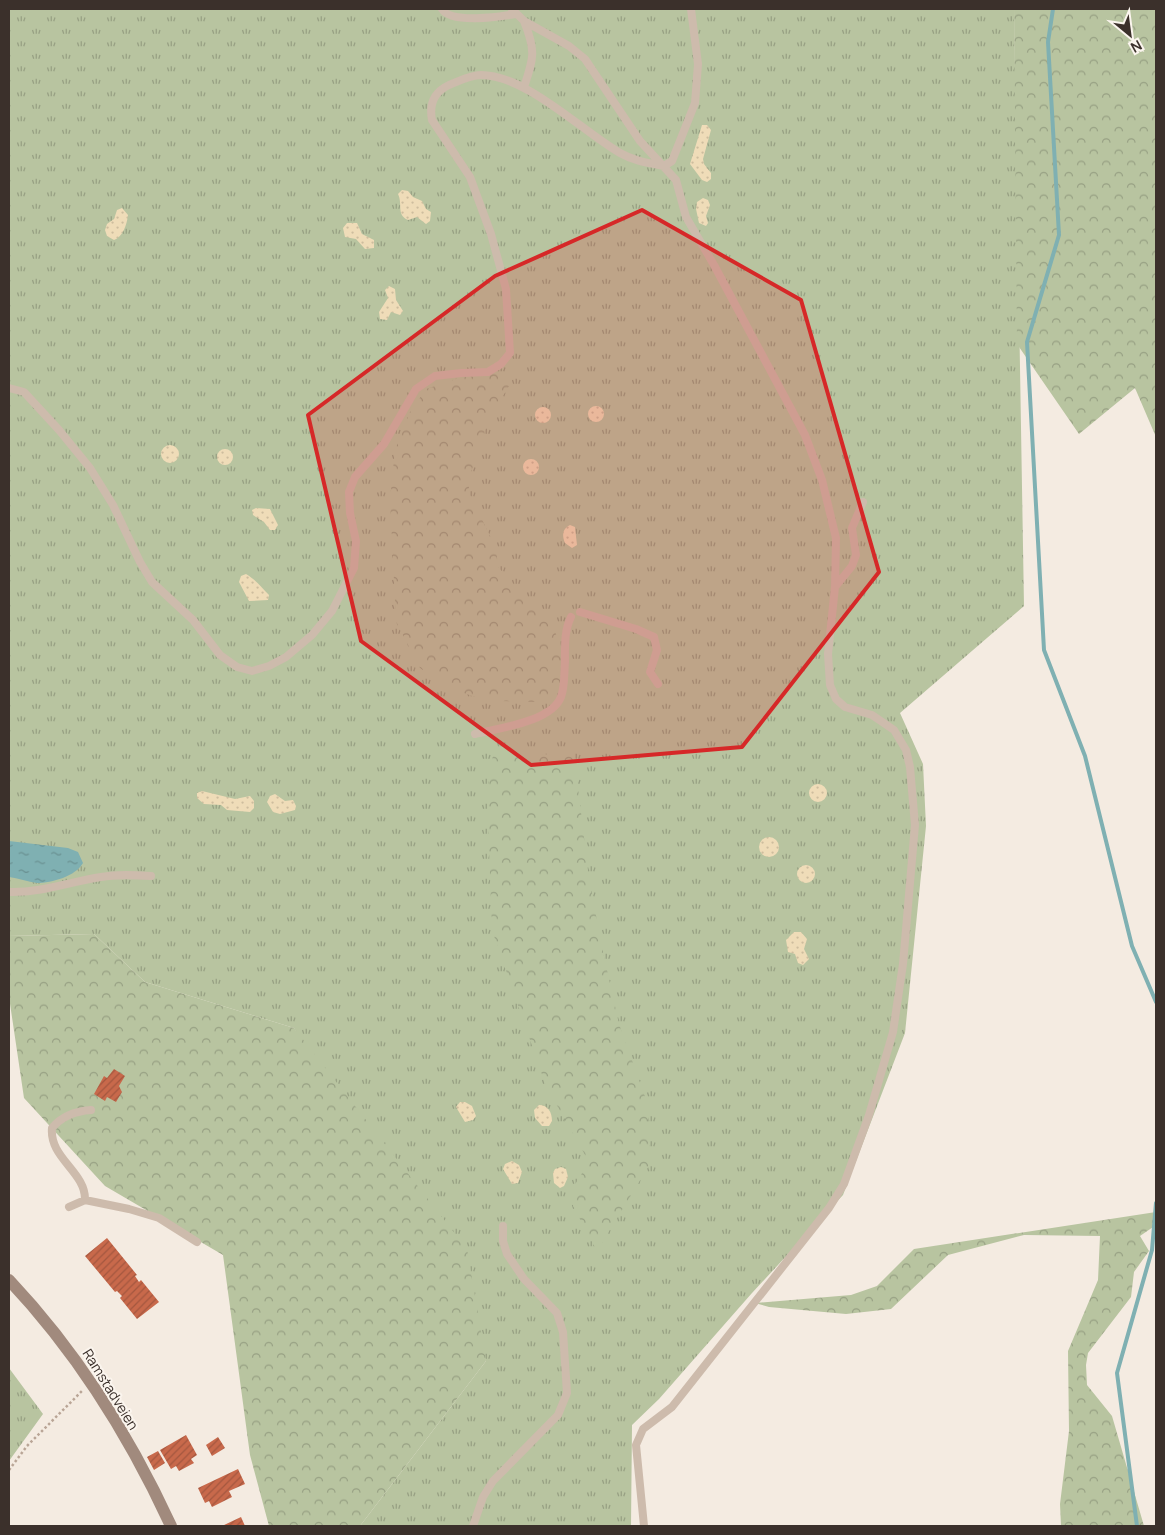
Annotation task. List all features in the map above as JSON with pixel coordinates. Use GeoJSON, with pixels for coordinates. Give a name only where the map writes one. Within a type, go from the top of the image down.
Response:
{"type":"FeatureCollection","features":[{"type":"Feature","properties":{"kind":"street","name":"Ramstadveien"},"geometry":{"type":"LineString","coordinates":[[9,1280],[64,1344],[90,1383],[122,1435],[171,1526]]}},
{"type":"Feature","properties":{"kind":"lane"},"geometry":{"type":"LineString","coordinates":[[442,9],[445,14],[452,17],[495,17],[514,11],[524,21],[569,46],[585,58],[640,141],[676,180],[686,217],[714,265],[805,436],[822,480],[836,538],[835,587],[828,654],[830,685],[836,699],[845,707],[872,715],[894,730],[906,750],[910,767],[915,826],[903,964],[893,1032],[869,1115],[844,1184],[829,1208],[672,1407],[643,1429],[636,1445],[644,1526]]}},
{"type":"Feature","properties":{"kind":"lane"},"geometry":{"type":"LineString","coordinates":[[9,388],[24,392],[60,430],[90,468],[109,498],[152,582],[193,620],[220,655],[237,667],[252,671],[269,666],[312,635],[332,611],[354,568],[356,541],[350,513],[349,492],[355,477],[384,444],[416,389],[435,376],[488,372],[501,364],[510,353],[506,289],[491,234],[470,177],[432,120],[430,108],[434,97],[445,87],[463,79],[480,75],[494,76],[524,88],[620,153],[638,161],[664,166],[672,161],[694,103],[698,64],[691,9]]}},
{"type":"Feature","properties":{"kind":"lane"},"geometry":{"type":"LineString","coordinates":[[524,21],[532,43],[533,60],[524,88]]}},
{"type":"Feature","properties":{"kind":"lane"},"geometry":{"type":"LineString","coordinates":[[835,587],[852,566],[856,555],[852,528],[863,502]]}},
{"type":"Feature","properties":{"kind":"lane"},"geometry":{"type":"LineString","coordinates":[[580,612],[636,629],[654,637],[657,650],[650,672],[658,684]]}},
{"type":"Feature","properties":{"kind":"lane"},"geometry":{"type":"LineString","coordinates":[[475,734],[539,717],[553,709],[564,687],[565,636],[571,617]]}},
{"type":"Feature","properties":{"kind":"lane"},"geometry":{"type":"LineString","coordinates":[[9,892],[31,893],[100,877],[127,874],[151,876]]}},
{"type":"Feature","properties":{"kind":"lane"},"geometry":{"type":"LineString","coordinates":[[85,1200],[84,1188],[55,1148],[52,1128],[63,1118],[91,1110]]}},
{"type":"Feature","properties":{"kind":"lane"},"geometry":{"type":"LineString","coordinates":[[69,1207],[85,1200],[113,1205],[159,1218],[197,1242]]}},
{"type":"Feature","properties":{"kind":"lane"},"geometry":{"type":"LineString","coordinates":[[473,1526],[483,1497],[493,1481],[558,1415],[567,1394],[563,1332],[557,1313],[524,1279],[507,1254],[503,1241],[503,1226]]}},
{"type":"Feature","properties":{"kind":"path"},"geometry":{"type":"LineString","coordinates":[[9,1470],[27,1446],[90,1383]]}},
{"type":"Feature","properties":{"kind":"highlighted area"},"geometry":{"type":"Polygon","coordinates":[[[642,210],[801,300],[879,572],[742,747],[531,765],[361,641],[308,415],[495,276],[642,210]]]}},
{"type":"Feature","properties":{"kind":"green space"},"geometry":{"type":"Polygon","coordinates":[[[9,9],[1014,9],[1024,606],[900,713],[923,764],[926,826],[905,1033],[843,1195],[752,1293],[659,1399],[632,1425],[631,1526],[360,1526],[486,1361],[294,1028],[145,982],[94,934],[9,936],[9,9]]]}},
{"type":"Feature","properties":{"kind":"green space"},"geometry":{"type":"Polygon","coordinates":[[[1014,9],[1156,9],[1156,437],[1135,388],[1079,434],[1017,344],[1014,9]]]}},
{"type":"Feature","properties":{"kind":"green space"},"geometry":{"type":"Polygon","coordinates":[[[499,373],[509,386],[489,419],[468,481],[470,495],[496,548],[498,567],[553,627],[561,646],[560,688],[555,699],[536,702],[499,701],[472,696],[445,686],[420,668],[396,622],[390,499],[395,450],[410,412],[426,389],[459,378],[499,373]]]}},
{"type":"Feature","properties":{"kind":"green space"},"geometry":{"type":"Polygon","coordinates":[[[574,754],[589,879],[603,952],[619,1024],[648,1105],[650,1164],[597,1251],[573,1206],[574,1186],[589,1162],[546,1086],[492,930],[487,793],[493,755],[574,754]]]}},
{"type":"Feature","properties":{"kind":"green space"},"geometry":{"type":"Polygon","coordinates":[[[94,934],[145,982],[294,1028],[467,1249],[486,1361],[360,1526],[269,1526],[250,1455],[223,1255],[105,1186],[24,1098],[9,997],[9,936],[94,934]]]}},
{"type":"Feature","properties":{"kind":"green space"},"geometry":{"type":"Polygon","coordinates":[[[1156,1212],[1156,1225],[1140,1236],[1149,1251],[1134,1272],[1131,1297],[1088,1353],[1086,1365],[1087,1385],[1112,1416],[1144,1526],[1061,1526],[1060,1504],[1069,1431],[1068,1351],[1098,1280],[1100,1236],[1024,1235],[948,1255],[891,1309],[846,1314],[769,1307],[755,1303],[851,1295],[877,1286],[914,1249],[1156,1212]]]}},
{"type":"Feature","properties":{"kind":"green space"},"geometry":{"type":"Polygon","coordinates":[[[9,1368],[43,1414],[9,1461],[9,1368]]]}},
{"type":"Feature","properties":{"kind":"sand"},"geometry":{"type":"Polygon","coordinates":[[[702,125],[707,125],[711,130],[703,159],[704,164],[711,173],[711,179],[707,182],[702,180],[690,164],[702,125]]]}},
{"type":"Feature","properties":{"kind":"sand"},"geometry":{"type":"Polygon","coordinates":[[[402,190],[408,191],[413,197],[422,201],[426,209],[431,212],[430,221],[426,224],[417,217],[408,220],[404,218],[398,194],[402,190]]]}},
{"type":"Feature","properties":{"kind":"sand"},"geometry":{"type":"Polygon","coordinates":[[[703,198],[708,200],[710,205],[706,216],[708,223],[706,226],[699,223],[696,209],[697,202],[703,198]]]}},
{"type":"Feature","properties":{"kind":"sand"},"geometry":{"type":"Polygon","coordinates":[[[122,208],[128,215],[127,222],[122,233],[114,240],[107,236],[105,230],[107,224],[114,219],[117,210],[122,208]]]}},
{"type":"Feature","properties":{"kind":"sand"},"geometry":{"type":"Polygon","coordinates":[[[347,223],[357,223],[362,234],[374,240],[374,248],[365,249],[356,239],[345,237],[343,228],[347,223]]]}},
{"type":"Feature","properties":{"kind":"sand"},"geometry":{"type":"Polygon","coordinates":[[[389,286],[395,289],[396,300],[403,311],[400,315],[391,312],[387,320],[380,319],[379,312],[388,298],[385,290],[389,286]]]}},
{"type":"Feature","properties":{"kind":"sand"},"geometry":{"type":"Polygon","coordinates":[[[596,406],[602,408],[604,414],[602,420],[596,422],[590,420],[588,414],[590,408],[596,406]]]}},
{"type":"Feature","properties":{"kind":"sand"},"geometry":{"type":"Polygon","coordinates":[[[543,407],[549,409],[551,415],[549,421],[543,423],[537,421],[535,415],[537,409],[543,407]]]}},
{"type":"Feature","properties":{"kind":"sand"},"geometry":{"type":"Polygon","coordinates":[[[170,445],[176,448],[179,454],[176,460],[170,463],[164,460],[161,454],[164,448],[170,445]]]}},
{"type":"Feature","properties":{"kind":"sand"},"geometry":{"type":"Polygon","coordinates":[[[225,449],[233,457],[225,465],[217,457],[225,449]]]}},
{"type":"Feature","properties":{"kind":"sand"},"geometry":{"type":"Polygon","coordinates":[[[531,459],[537,461],[539,467],[537,473],[531,475],[525,473],[523,467],[525,461],[531,459]]]}},
{"type":"Feature","properties":{"kind":"sand"},"geometry":{"type":"Polygon","coordinates":[[[256,508],[270,509],[278,525],[275,530],[270,530],[264,522],[253,515],[252,510],[256,508]]]}},
{"type":"Feature","properties":{"kind":"sand"},"geometry":{"type":"Polygon","coordinates":[[[570,525],[575,527],[577,545],[572,548],[565,543],[563,535],[565,529],[570,525]]]}},
{"type":"Feature","properties":{"kind":"sand"},"geometry":{"type":"Polygon","coordinates":[[[246,574],[256,581],[269,595],[268,600],[249,601],[239,582],[241,576],[246,574]]]}},
{"type":"Feature","properties":{"kind":"sand"},"geometry":{"type":"Polygon","coordinates":[[[818,784],[824,787],[827,793],[824,799],[818,802],[812,799],[809,793],[812,787],[818,784]]]}},
{"type":"Feature","properties":{"kind":"sand"},"geometry":{"type":"Polygon","coordinates":[[[202,791],[235,799],[250,796],[254,801],[254,808],[250,812],[227,810],[221,805],[204,804],[197,798],[197,793],[202,791]]]}},
{"type":"Feature","properties":{"kind":"sand"},"geometry":{"type":"Polygon","coordinates":[[[275,794],[285,801],[293,800],[296,806],[295,810],[280,814],[273,812],[267,802],[270,796],[275,794]]]}},
{"type":"Feature","properties":{"kind":"sand"},"geometry":{"type":"Polygon","coordinates":[[[769,837],[776,840],[779,847],[776,854],[769,857],[762,854],[759,847],[762,840],[769,837]]]}},
{"type":"Feature","properties":{"kind":"sand"},"geometry":{"type":"Polygon","coordinates":[[[802,865],[810,865],[815,870],[813,881],[802,883],[797,878],[797,870],[802,865]]]}},
{"type":"Feature","properties":{"kind":"sand"},"geometry":{"type":"Polygon","coordinates":[[[794,932],[801,932],[807,939],[804,949],[809,959],[803,965],[798,963],[795,954],[788,952],[786,940],[794,932]]]}},
{"type":"Feature","properties":{"kind":"sand"},"geometry":{"type":"Polygon","coordinates":[[[460,1102],[465,1102],[472,1106],[476,1116],[473,1120],[465,1122],[456,1107],[460,1102]]]}},
{"type":"Feature","properties":{"kind":"sand"},"geometry":{"type":"Polygon","coordinates":[[[539,1105],[545,1106],[550,1112],[552,1121],[549,1126],[542,1126],[535,1118],[534,1110],[539,1105]]]}},
{"type":"Feature","properties":{"kind":"sand"},"geometry":{"type":"Polygon","coordinates":[[[512,1161],[519,1165],[522,1172],[518,1183],[512,1184],[503,1169],[505,1164],[512,1161]]]}},
{"type":"Feature","properties":{"kind":"sand"},"geometry":{"type":"Polygon","coordinates":[[[561,1167],[566,1169],[568,1177],[564,1186],[560,1188],[554,1183],[553,1173],[555,1169],[561,1167]]]}},
{"type":"Feature","properties":{"kind":"water"},"geometry":{"type":"Polygon","coordinates":[[[9,841],[68,848],[78,852],[83,863],[75,872],[50,882],[37,883],[9,877],[9,841]]]}},
{"type":"Feature","properties":{"kind":"building"},"geometry":{"type":"Polygon","coordinates":[[[114,1069],[125,1076],[119,1086],[122,1092],[116,1102],[107,1097],[105,1101],[94,1094],[104,1076],[107,1078],[114,1069]]]}},
{"type":"Feature","properties":{"kind":"building"},"geometry":{"type":"Polygon","coordinates":[[[107,1238],[137,1275],[135,1276],[139,1282],[141,1280],[159,1302],[137,1319],[120,1298],[122,1296],[117,1291],[115,1292],[85,1256],[107,1238]]]}},
{"type":"Feature","properties":{"kind":"building"},"geometry":{"type":"Polygon","coordinates":[[[186,1435],[197,1455],[191,1459],[194,1463],[179,1471],[176,1466],[171,1469],[160,1450],[186,1435]]]}},
{"type":"Feature","properties":{"kind":"building"},"geometry":{"type":"Polygon","coordinates":[[[218,1437],[225,1448],[212,1456],[206,1445],[218,1437]]]}},
{"type":"Feature","properties":{"kind":"building"},"geometry":{"type":"Polygon","coordinates":[[[158,1451],[165,1463],[154,1470],[147,1457],[158,1451]]]}},
{"type":"Feature","properties":{"kind":"building"},"geometry":{"type":"Polygon","coordinates":[[[238,1469],[245,1484],[229,1491],[232,1497],[212,1507],[209,1501],[205,1503],[198,1488],[238,1469]]]}},
{"type":"Feature","properties":{"kind":"building"},"geometry":{"type":"Polygon","coordinates":[[[241,1517],[245,1526],[222,1526],[241,1517]]]}},
{"type":"Feature","properties":{"kind":"waterway"},"geometry":{"type":"LineString","coordinates":[[1053,9],[1048,42],[1059,235],[1027,342],[1044,650],[1085,756],[1132,946],[1156,1002]]}},
{"type":"Feature","properties":{"kind":"waterway"},"geometry":{"type":"LineString","coordinates":[[1137,1526],[1117,1373],[1152,1250],[1156,1203]]}}]}
